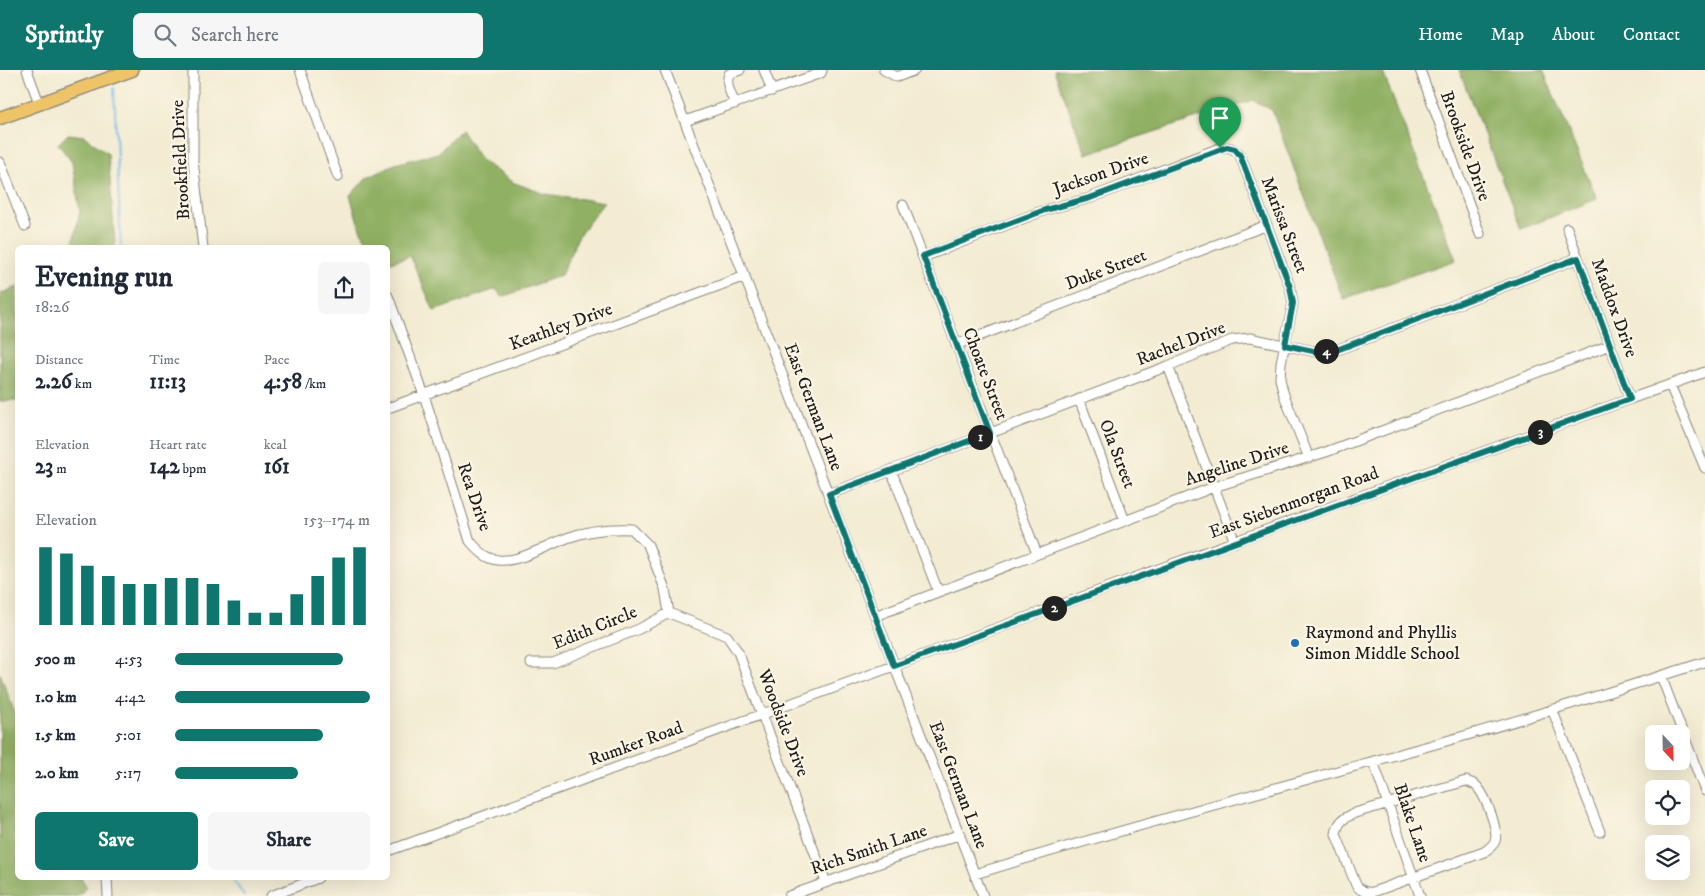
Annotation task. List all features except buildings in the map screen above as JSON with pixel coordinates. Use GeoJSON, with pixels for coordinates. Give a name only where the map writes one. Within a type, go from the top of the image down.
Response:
{"type":"FeatureCollection","features":[{"type":"Feature","properties":{"kind":"highway"},"geometry":{"type":"LineString","coordinates":[[0,118],[132,70]]}},
{"type":"Feature","properties":{"kind":"street"},"geometry":{"type":"LineString","coordinates":[[27,70],[39,103]]}},
{"type":"Feature","properties":{"kind":"street","name":"Brookfield Drive"},"geometry":{"type":"LineString","coordinates":[[193,70],[194,160],[203,245]]}},
{"type":"Feature","properties":{"kind":"street"},"geometry":{"type":"LineString","coordinates":[[300,70],[338,177]]}},
{"type":"Feature","properties":{"kind":"street","name":"East German Lane"},"geometry":{"type":"LineString","coordinates":[[665,70],[983,896]]}},
{"type":"Feature","properties":{"kind":"street"},"geometry":{"type":"LineString","coordinates":[[735,104],[727,77],[728,74],[740,70]]}},
{"type":"Feature","properties":{"kind":"street"},"geometry":{"type":"LineString","coordinates":[[764,70],[772,91]]}},
{"type":"Feature","properties":{"kind":"street"},"geometry":{"type":"LineString","coordinates":[[884,70],[897,77],[915,70]]}},
{"type":"Feature","properties":{"kind":"street","name":"Brookside Drive"},"geometry":{"type":"LineString","coordinates":[[1420,70],[1480,234]]}},
{"type":"Feature","properties":{"kind":"street"},"geometry":{"type":"LineString","coordinates":[[684,121],[821,72]]}},
{"type":"Feature","properties":{"kind":"street","name":"Jackson Drive"},"geometry":{"type":"LineString","coordinates":[[923,256],[1045,210],[1090,198],[1220,148],[1235,149]]}},
{"type":"Feature","properties":{"kind":"street","name":"Marissa Street"},"geometry":{"type":"LineString","coordinates":[[1235,149],[1240,155],[1290,287],[1293,303],[1281,363],[1280,378],[1284,395],[1309,458]]}},
{"type":"Feature","properties":{"kind":"street"},"geometry":{"type":"LineString","coordinates":[[0,162],[25,226]]}},
{"type":"Feature","properties":{"kind":"street","name":"Choate Street"},"geometry":{"type":"LineString","coordinates":[[903,205],[1037,554]]}},
{"type":"Feature","properties":{"kind":"street","name":"Duke Street"},"geometry":{"type":"LineString","coordinates":[[956,345],[1267,225]]}},
{"type":"Feature","properties":{"kind":"street","name":"Maddox Drive"},"geometry":{"type":"LineString","coordinates":[[1567,228],[1630,399]]}},
{"type":"Feature","properties":{"kind":"street","name":"Rachel Drive"},"geometry":{"type":"LineString","coordinates":[[829,494],[1232,340],[1250,338],[1318,352],[1334,351],[1578,258]]}},
{"type":"Feature","properties":{"kind":"street","name":"Keathley Drive"},"geometry":{"type":"LineString","coordinates":[[390,407],[745,276]]}},
{"type":"Feature","properties":{"kind":"street","name":"Rea Drive"},"geometry":{"type":"LineString","coordinates":[[390,302],[424,395],[470,541],[480,552],[497,560],[513,559],[568,538],[606,528],[632,528],[648,545],[665,588],[669,613]]}},
{"type":"Feature","properties":{"kind":"street","name":"Angeline Drive"},"geometry":{"type":"LineString","coordinates":[[875,616],[1214,487],[1309,458],[1610,345]]}},
{"type":"Feature","properties":{"kind":"street"},"geometry":{"type":"LineString","coordinates":[[1168,366],[1234,542]]}},
{"type":"Feature","properties":{"kind":"street","name":"East Siebenmorgan Road"},"geometry":{"type":"LineString","coordinates":[[894,666],[1705,372]]}},
{"type":"Feature","properties":{"kind":"street"},"geometry":{"type":"LineString","coordinates":[[1670,385],[1705,468]]}},
{"type":"Feature","properties":{"kind":"street","name":"Ola Street"},"geometry":{"type":"LineString","coordinates":[[1079,399],[1125,521]]}},
{"type":"Feature","properties":{"kind":"street"},"geometry":{"type":"LineString","coordinates":[[891,470],[938,591]]}},
{"type":"Feature","properties":{"kind":"street","name":"Edith Circle"},"geometry":{"type":"LineString","coordinates":[[531,663],[552,663],[639,629],[669,613]]}},
{"type":"Feature","properties":{"kind":"street","name":"Woodside Drive"},"geometry":{"type":"LineString","coordinates":[[669,613],[727,636],[738,652],[826,882]]}},
{"type":"Feature","properties":{"kind":"street"},"geometry":{"type":"LineString","coordinates":[[975,874],[1089,839],[1373,761],[1705,662]]}},
{"type":"Feature","properties":{"kind":"street","name":"Rumker Road"},"geometry":{"type":"LineString","coordinates":[[390,850],[894,666]]}},
{"type":"Feature","properties":{"kind":"street"},"geometry":{"type":"LineString","coordinates":[[1661,676],[1705,790]]}},
{"type":"Feature","properties":{"kind":"street"},"geometry":{"type":"LineString","coordinates":[[1552,709],[1600,832]]}},
{"type":"Feature","properties":{"kind":"street","name":"Blake Lane"},"geometry":{"type":"LineString","coordinates":[[1373,761],[1420,896]]}},
{"type":"Feature","properties":{"kind":"street"},"geometry":{"type":"LineString","coordinates":[[1466,781],[1474,783],[1479,789],[1495,825],[1495,841],[1484,852],[1414,878],[1373,892],[1367,893],[1361,890],[1356,885],[1336,834],[1337,826],[1342,818],[1387,803],[1466,781]]}},
{"type":"Feature","properties":{"kind":"street","name":"Rich Smith Lane"},"geometry":{"type":"LineString","coordinates":[[789,896],[960,834]]}},
{"type":"Feature","properties":{"kind":"street"},"geometry":{"type":"LineString","coordinates":[[107,880],[108,896]]}},
{"type":"Feature","properties":{"kind":"street"},"geometry":{"type":"LineString","coordinates":[[271,896],[313,880]]}},
{"type":"Feature","properties":{"kind":"green space"},"geometry":{"type":"Polygon","coordinates":[[[1054,70],[1382,70],[1456,260],[1343,299],[1272,110],[1253,100],[1086,154],[1054,70]]]}},
{"type":"Feature","properties":{"kind":"green space"},"geometry":{"type":"Polygon","coordinates":[[[1459,70],[1543,70],[1597,199],[1521,229],[1459,70]]]}},
{"type":"Feature","properties":{"kind":"green space"},"geometry":{"type":"Polygon","coordinates":[[[461,130],[481,160],[512,182],[545,194],[604,202],[578,237],[561,275],[502,297],[496,289],[434,311],[410,256],[390,262],[390,245],[370,245],[360,229],[350,196],[367,177],[395,164],[438,153],[461,130]]]}},
{"type":"Feature","properties":{"kind":"green space"},"geometry":{"type":"Polygon","coordinates":[[[68,134],[84,136],[108,154],[115,245],[72,245],[80,212],[72,162],[58,144],[68,134]]]}},
{"type":"Feature","properties":{"kind":"green space"},"geometry":{"type":"Polygon","coordinates":[[[15,288],[15,400],[0,401],[0,294],[15,288]]]}},
{"type":"Feature","properties":{"kind":"green space"},"geometry":{"type":"Polygon","coordinates":[[[0,673],[15,714],[15,880],[82,880],[87,887],[78,896],[0,896],[0,673]]]}},
{"type":"Feature","properties":{"kind":"waterway"},"geometry":{"type":"LineString","coordinates":[[114,88],[121,245]]}},
{"type":"Feature","properties":{"kind":"waterway"},"geometry":{"type":"LineString","coordinates":[[233,880],[244,896]]}},
{"type":"Feature","properties":{"kind":"place","name":"Raymond and Phyllis Simon Middle School"},"geometry":{"type":"Point","coordinates":[1295,643]}},
{"type":"Feature","properties":{"kind":"route"},"geometry":{"type":"LineString","coordinates":[[1220,148],[1235,149],[1240,155],[1290,287],[1293,303],[1285,345],[1318,352],[1334,351],[1578,258],[1630,399],[894,666],[829,494],[990,433],[923,256],[1045,210],[1090,198],[1220,148]]}}]}
